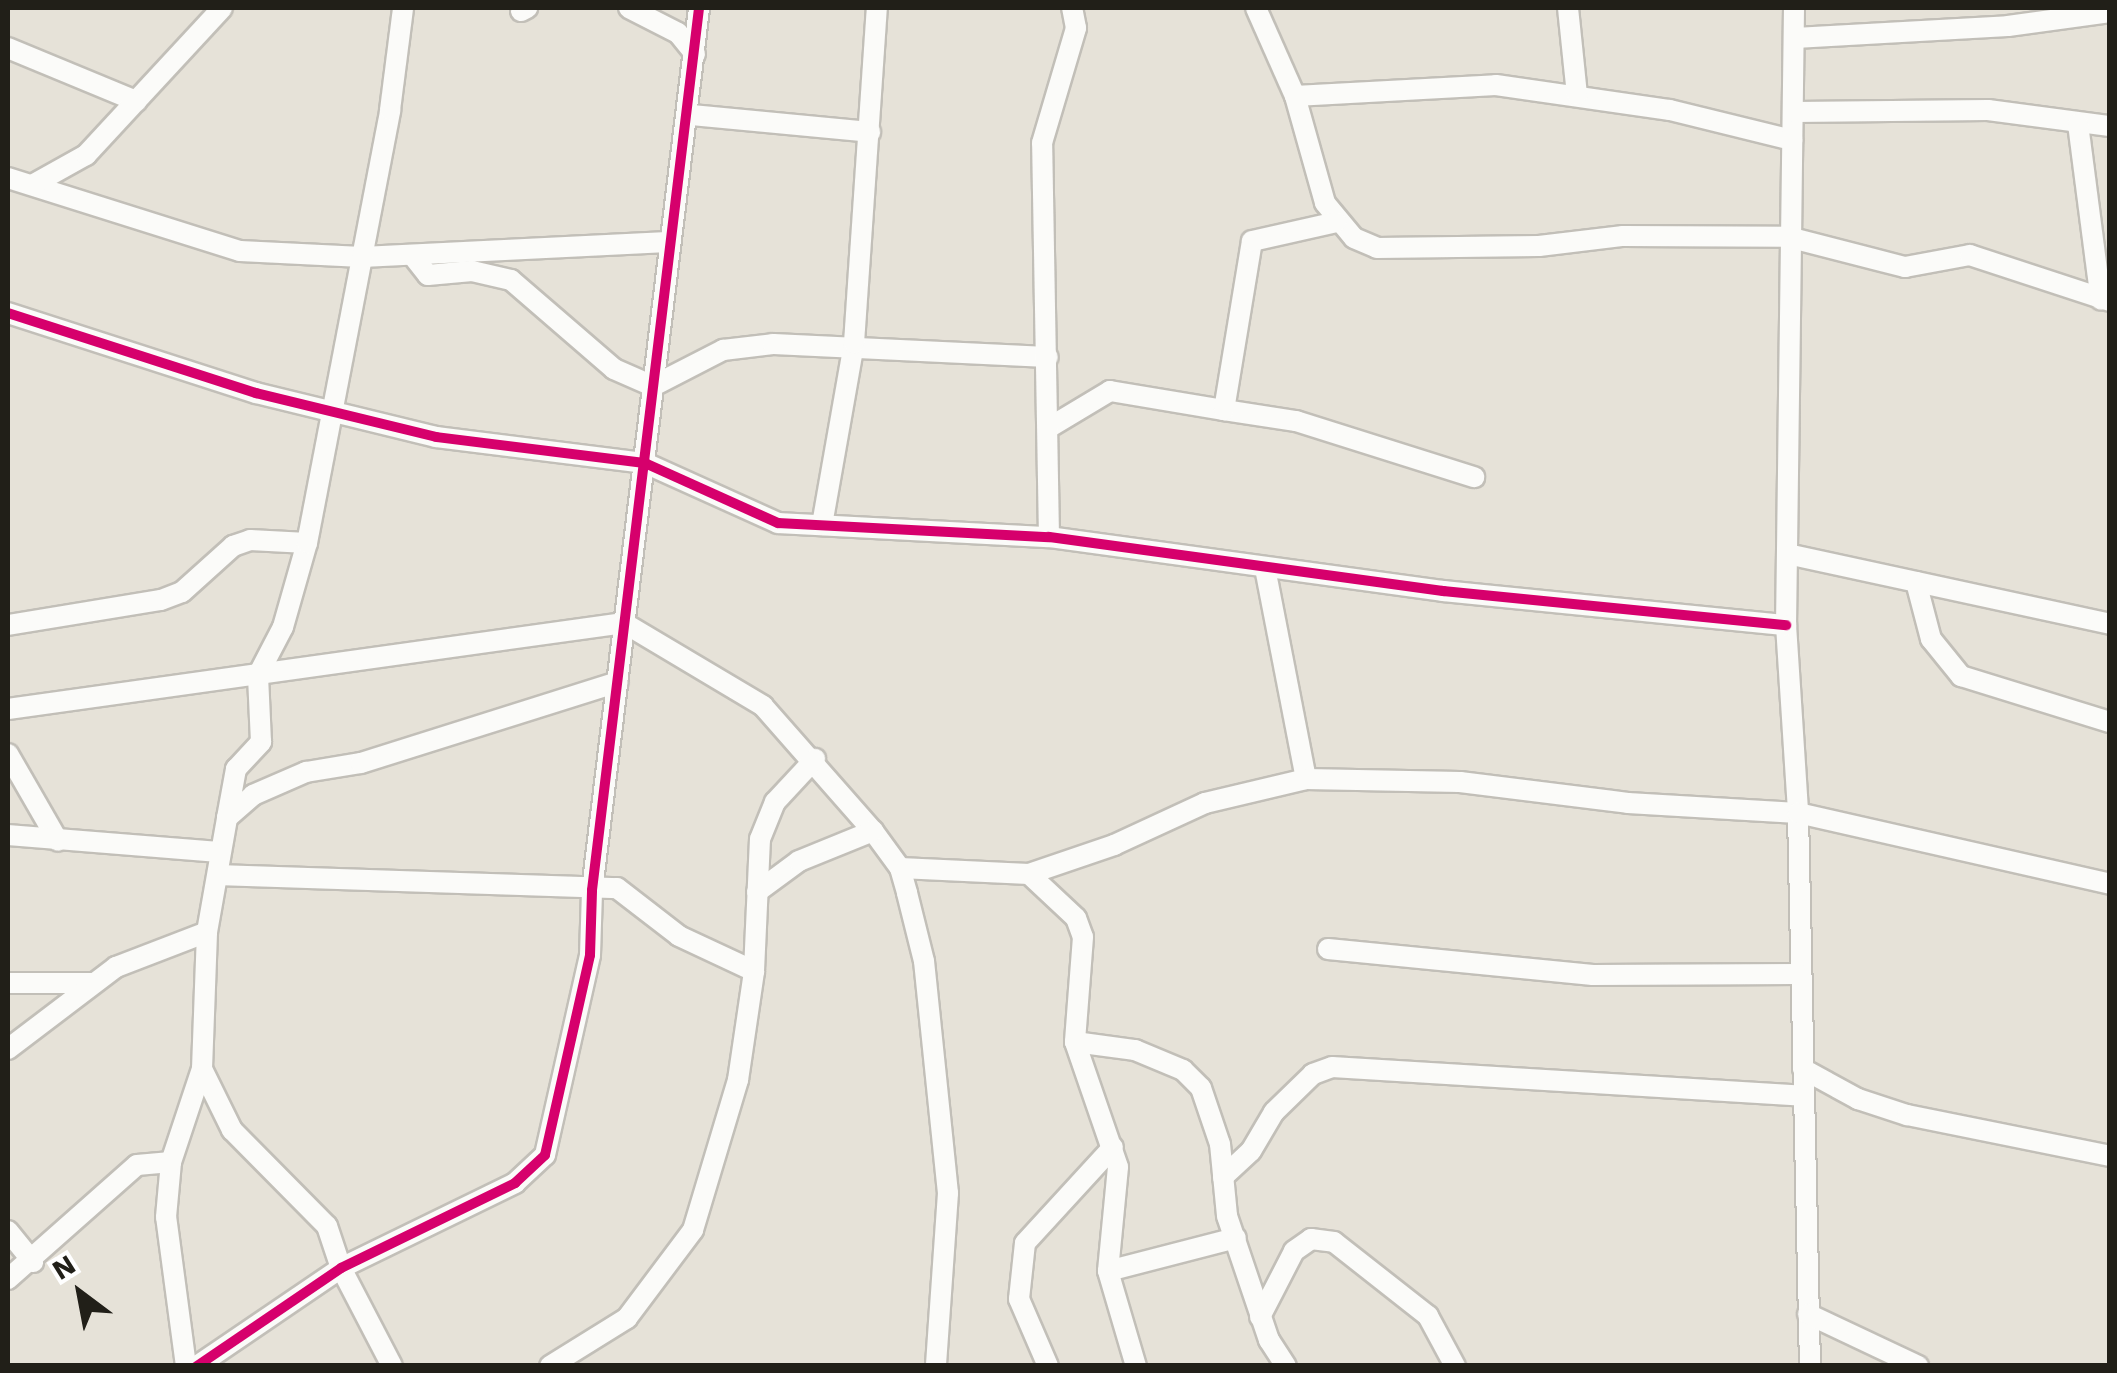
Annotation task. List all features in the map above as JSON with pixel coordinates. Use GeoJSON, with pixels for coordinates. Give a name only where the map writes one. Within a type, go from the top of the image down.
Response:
{"type":"FeatureCollection","features":[{"type":"Feature","properties":{"kind":"street"},"geometry":{"type":"LineString","coordinates":[[34,184],[86,155],[222,8]]}},
{"type":"Feature","properties":{"kind":"street"},"geometry":{"type":"LineString","coordinates":[[186,1366],[166,1217],[172,1162],[202,1069],[207,932],[219,875],[218,852],[236,769],[261,742],[258,675],[283,627],[307,543],[362,257],[402,8]]}},
{"type":"Feature","properties":{"kind":"street"},"geometry":{"type":"LineString","coordinates":[[629,8],[678,33],[695,54]]}},
{"type":"Feature","properties":{"kind":"street"},"geometry":{"type":"LineString","coordinates":[[197,1366],[341,1268],[515,1183],[546,1155],[590,955],[592,890],[668,242],[691,115],[699,8]]}},
{"type":"Feature","properties":{"kind":"street"},"geometry":{"type":"LineString","coordinates":[[822,526],[854,343],[877,8]]}},
{"type":"Feature","properties":{"kind":"street"},"geometry":{"type":"LineString","coordinates":[[1049,538],[1042,143],[1076,28],[1072,8]]}},
{"type":"Feature","properties":{"kind":"street"},"geometry":{"type":"LineString","coordinates":[[1256,8],[1295,96],[1336,222],[1377,248],[1540,246],[1623,236],[1788,237],[1905,267],[1980,257],[2105,300],[2078,124]]}},
{"type":"Feature","properties":{"kind":"street"},"geometry":{"type":"LineString","coordinates":[[1568,8],[1577,94]]}},
{"type":"Feature","properties":{"kind":"street"},"geometry":{"type":"LineString","coordinates":[[1794,8],[1795,112],[1788,237],[1792,555],[1786,625],[1798,813],[1798,974],[1804,1069],[1810,1366]]}},
{"type":"Feature","properties":{"kind":"street"},"geometry":{"type":"LineString","coordinates":[[1795,38],[2008,26],[2110,12]]}},
{"type":"Feature","properties":{"kind":"street"},"geometry":{"type":"LineString","coordinates":[[8,48],[136,101]]}},
{"type":"Feature","properties":{"kind":"street"},"geometry":{"type":"LineString","coordinates":[[1295,96],[1496,86],[1577,94],[1792,140]]}},
{"type":"Feature","properties":{"kind":"street"},"geometry":{"type":"LineString","coordinates":[[1795,112],[1988,110],[2110,126]]}},
{"type":"Feature","properties":{"kind":"street"},"geometry":{"type":"LineString","coordinates":[[691,115],[870,132]]}},
{"type":"Feature","properties":{"kind":"street"},"geometry":{"type":"LineString","coordinates":[[8,178],[240,250],[362,257],[668,242]]}},
{"type":"Feature","properties":{"kind":"street"},"geometry":{"type":"LineString","coordinates":[[1224,410],[1252,241],[1336,222]]}},
{"type":"Feature","properties":{"kind":"street"},"geometry":{"type":"LineString","coordinates":[[413,256],[428,275],[472,271],[511,280],[614,369],[653,386]]}},
{"type":"Feature","properties":{"kind":"street"},"geometry":{"type":"LineString","coordinates":[[8,313],[332,412],[436,438],[645,463],[778,522],[1049,538],[1265,568],[1786,625]]}},
{"type":"Feature","properties":{"kind":"street"},"geometry":{"type":"LineString","coordinates":[[653,386],[723,350],[854,343],[1048,358]]}},
{"type":"Feature","properties":{"kind":"street"},"geometry":{"type":"LineString","coordinates":[[1050,426],[1110,391],[1296,421],[1474,477]]}},
{"type":"Feature","properties":{"kind":"street"},"geometry":{"type":"LineString","coordinates":[[8,625],[161,600],[182,592],[250,540],[307,543]]}},
{"type":"Feature","properties":{"kind":"street"},"geometry":{"type":"LineString","coordinates":[[1792,555],[2110,624]]}},
{"type":"Feature","properties":{"kind":"street"},"geometry":{"type":"LineString","coordinates":[[1265,568],[1306,779]]}},
{"type":"Feature","properties":{"kind":"street"},"geometry":{"type":"LineString","coordinates":[[1916,582],[1931,639],[1961,676],[2110,722]]}},
{"type":"Feature","properties":{"kind":"street"},"geometry":{"type":"LineString","coordinates":[[8,709],[624,624],[762,706],[815,759],[900,868],[924,961],[948,1193],[936,1366]]}},
{"type":"Feature","properties":{"kind":"street"},"geometry":{"type":"LineString","coordinates":[[226,818],[253,795],[306,772],[360,763],[618,682]]}},
{"type":"Feature","properties":{"kind":"street"},"geometry":{"type":"LineString","coordinates":[[8,754],[58,840]]}},
{"type":"Feature","properties":{"kind":"street"},"geometry":{"type":"LineString","coordinates":[[550,1366],[627,1318],[693,1230],[738,1080],[754,970],[760,838],[775,802],[815,759]]}},
{"type":"Feature","properties":{"kind":"street"},"geometry":{"type":"LineString","coordinates":[[900,868],[1029,874],[1114,845],[1205,803],[1306,779],[1460,782],[1628,803],[1798,813],[2110,884]]}},
{"type":"Feature","properties":{"kind":"street"},"geometry":{"type":"LineString","coordinates":[[757,892],[799,861],[874,830]]}},
{"type":"Feature","properties":{"kind":"street"},"geometry":{"type":"LineString","coordinates":[[8,835],[218,852]]}},
{"type":"Feature","properties":{"kind":"street"},"geometry":{"type":"LineString","coordinates":[[1029,874],[1076,918],[1083,938],[1075,1042],[1118,1167],[1108,1272],[1135,1365]]}},
{"type":"Feature","properties":{"kind":"street"},"geometry":{"type":"LineString","coordinates":[[219,875],[616,888],[679,936],[754,970]]}},
{"type":"Feature","properties":{"kind":"street"},"geometry":{"type":"LineString","coordinates":[[8,1048],[116,967],[207,932]]}},
{"type":"Feature","properties":{"kind":"street"},"geometry":{"type":"LineString","coordinates":[[1328,949],[1593,975],[1798,974]]}},
{"type":"Feature","properties":{"kind":"street"},"geometry":{"type":"LineString","coordinates":[[8,983],[95,983]]}},
{"type":"Feature","properties":{"kind":"street"},"geometry":{"type":"LineString","coordinates":[[1075,1042],[1135,1050],[1184,1070],[1201,1088],[1220,1144],[1236,1238],[1260,1318],[1286,1366]]}},
{"type":"Feature","properties":{"kind":"street"},"geometry":{"type":"LineString","coordinates":[[1223,1177],[1251,1151],[1274,1112],[1313,1074],[1332,1067],[1803,1096]]}},
{"type":"Feature","properties":{"kind":"street"},"geometry":{"type":"LineString","coordinates":[[202,1069],[232,1130],[327,1226],[341,1268],[392,1366]]}},
{"type":"Feature","properties":{"kind":"street"},"geometry":{"type":"LineString","coordinates":[[1804,1069],[1858,1099],[1907,1115],[2110,1156]]}},
{"type":"Feature","properties":{"kind":"street"},"geometry":{"type":"LineString","coordinates":[[1048,1366],[1019,1299],[1026,1242],[1113,1147]]}},
{"type":"Feature","properties":{"kind":"street"},"geometry":{"type":"LineString","coordinates":[[8,1279],[33,1262],[137,1165],[172,1162]]}},
{"type":"Feature","properties":{"kind":"street"},"geometry":{"type":"LineString","coordinates":[[8,1231],[33,1262]]}},
{"type":"Feature","properties":{"kind":"street"},"geometry":{"type":"LineString","coordinates":[[1108,1272],[1236,1238]]}},
{"type":"Feature","properties":{"kind":"street"},"geometry":{"type":"LineString","coordinates":[[1260,1318],[1294,1250],[1312,1239],[1334,1242],[1428,1316],[1455,1366]]}},
{"type":"Feature","properties":{"kind":"street"},"geometry":{"type":"LineString","coordinates":[[1254,1290],[1276,1287]]}},
{"type":"Feature","properties":{"kind":"street"},"geometry":{"type":"LineString","coordinates":[[1808,1314],[1918,1366]]}},
{"type":"Feature","properties":{"kind":"cycle path"},"geometry":{"type":"LineString","coordinates":[[197,1366],[341,1268],[515,1183],[545,1155],[590,955],[592,890],[699,8]]}},
{"type":"Feature","properties":{"kind":"cycle path"},"geometry":{"type":"LineString","coordinates":[[8,313],[256,393],[436,437],[645,463],[778,523],[1049,537],[1443,591],[1786,625]]}}]}
